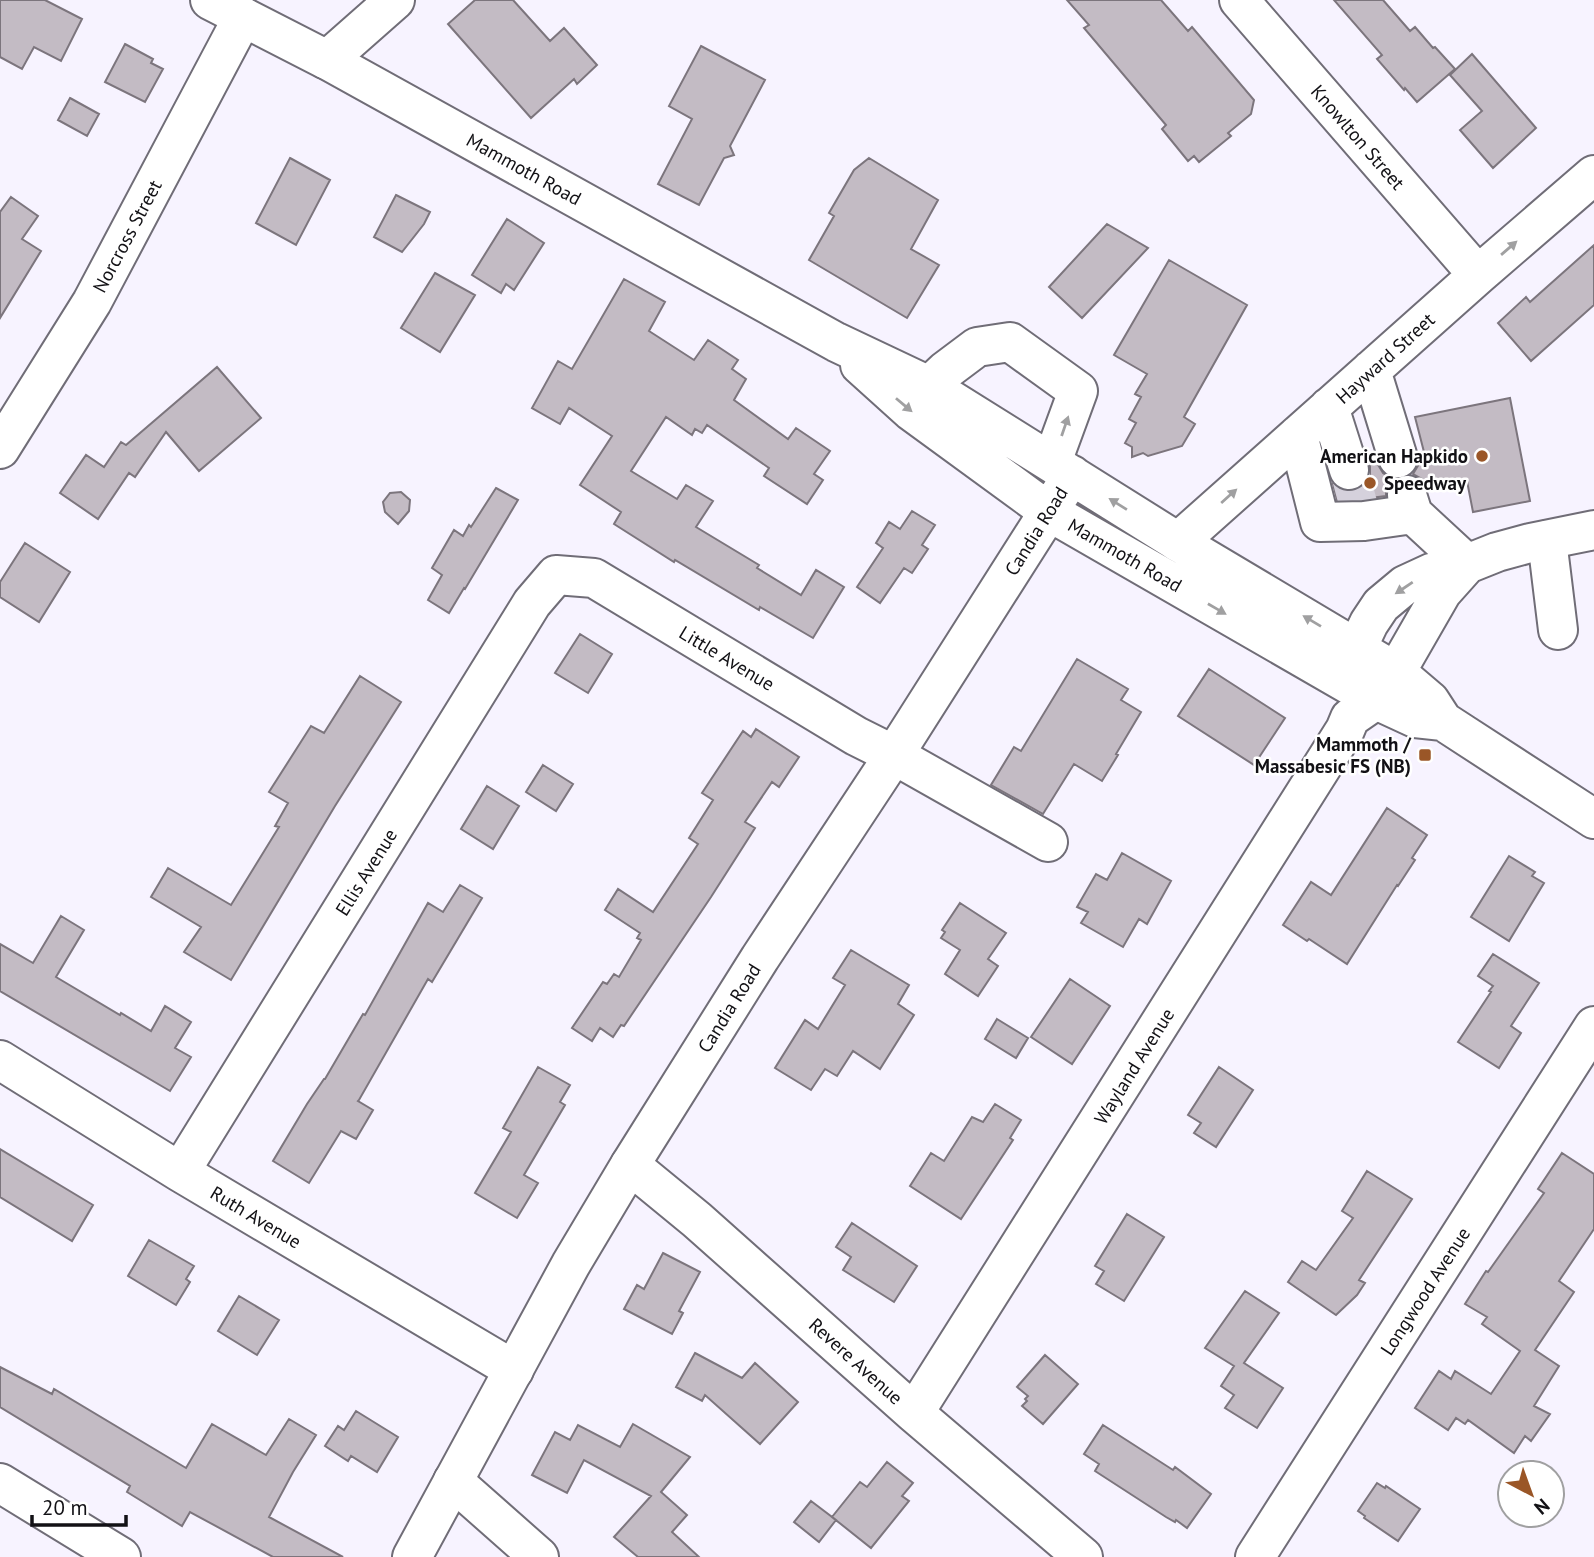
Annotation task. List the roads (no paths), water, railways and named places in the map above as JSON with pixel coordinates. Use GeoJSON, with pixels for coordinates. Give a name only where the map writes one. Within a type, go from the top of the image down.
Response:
{"type":"FeatureCollection","features":[{"type":"Feature","properties":{"kind":"street"},"geometry":{"type":"LineString","coordinates":[[327,60],[395,0]]}},
{"type":"Feature","properties":{"kind":"street","name":"Knowlton Street"},"geometry":{"type":"LineString","coordinates":[[1239,0],[1478,275]]}},
{"type":"Feature","properties":{"kind":"street","name":"Mammoth Road"},"geometry":{"type":"LineString","coordinates":[[227,9],[327,60],[836,342],[929,386],[1178,542],[1357,648],[1367,694]]}},
{"type":"Feature","properties":{"kind":"street","name":"Norcross Street"},"geometry":{"type":"LineString","coordinates":[[0,450],[92,302],[227,9]]}},
{"type":"Feature","properties":{"kind":"street","name":"Hayward Street"},"geometry":{"type":"LineString","coordinates":[[1178,542],[1478,275],[1594,176]]}},
{"type":"Feature","properties":{"kind":"street","name":"Mammoth Road"},"geometry":{"type":"LineString","coordinates":[[836,342],[911,411],[1048,510],[1367,694],[1430,701],[1443,721],[1592,813]]}},
{"type":"Feature","properties":{"kind":"street","name":"Candia Road"},"geometry":{"type":"LineString","coordinates":[[412,1557],[571,1264],[630,1165],[1048,510],[1062,468],[1077,391],[1010,342],[977,347],[929,386]]}},
{"type":"Feature","properties":{"kind":"street"},"geometry":{"type":"LineString","coordinates":[[1371,370],[1398,458]]}},
{"type":"Feature","properties":{"kind":"street"},"geometry":{"type":"LineString","coordinates":[[1329,407],[1349,470]]}},
{"type":"Feature","properties":{"kind":"street"},"geometry":{"type":"LineString","coordinates":[[1298,435],[1320,522],[1410,505],[1467,564]]}},
{"type":"Feature","properties":{"kind":"street"},"geometry":{"type":"LineString","coordinates":[[1357,648],[1381,605],[1405,585],[1431,573],[1467,564],[1497,552],[1594,530]]}},
{"type":"Feature","properties":{"kind":"street"},"geometry":{"type":"LineString","coordinates":[[1547,540],[1558,630]]}},
{"type":"Feature","properties":{"kind":"street","name":"Wayland Avenue"},"geometry":{"type":"LineString","coordinates":[[914,1413],[1367,694],[1442,592],[1467,564]]}},
{"type":"Feature","properties":{"kind":"street","name":"Little Avenue"},"geometry":{"type":"LineString","coordinates":[[556,575],[594,578],[856,736],[1048,842]]}},
{"type":"Feature","properties":{"kind":"street","name":"Ellis Avenue"},"geometry":{"type":"LineString","coordinates":[[180,1172],[532,603],[556,575]]}},
{"type":"Feature","properties":{"kind":"street","name":"Longwood Avenue"},"geometry":{"type":"LineString","coordinates":[[1255,1557],[1594,1026]]}},
{"type":"Feature","properties":{"kind":"street","name":"Ruth Avenue"},"geometry":{"type":"LineString","coordinates":[[0,1060],[180,1172],[514,1370]]}},
{"type":"Feature","properties":{"kind":"street","name":"Revere Avenue"},"geometry":{"type":"LineString","coordinates":[[630,1165],[697,1220],[914,1413],[1083,1557]]}},
{"type":"Feature","properties":{"kind":"street"},"geometry":{"type":"LineString","coordinates":[[453,1481],[539,1557]]}},
{"type":"Feature","properties":{"kind":"street"},"geometry":{"type":"LineString","coordinates":[[0,1483],[121,1557]]}},
{"type":"Feature","properties":{"kind":"tunnel"},"geometry":{"type":"LineString","coordinates":[[1349,470],[1359,507]]}},
{"type":"Feature","properties":{"kind":"place","name":"American Hapkido"},"geometry":{"type":"Point","coordinates":[1482,456]}},
{"type":"Feature","properties":{"kind":"place","name":"Speedway"},"geometry":{"type":"Point","coordinates":[1370,483]}},
{"type":"Feature","properties":{"kind":"place","name":"Mammoth / Massabesic FS (NB)"},"geometry":{"type":"Point","coordinates":[1425,755]}}]}
